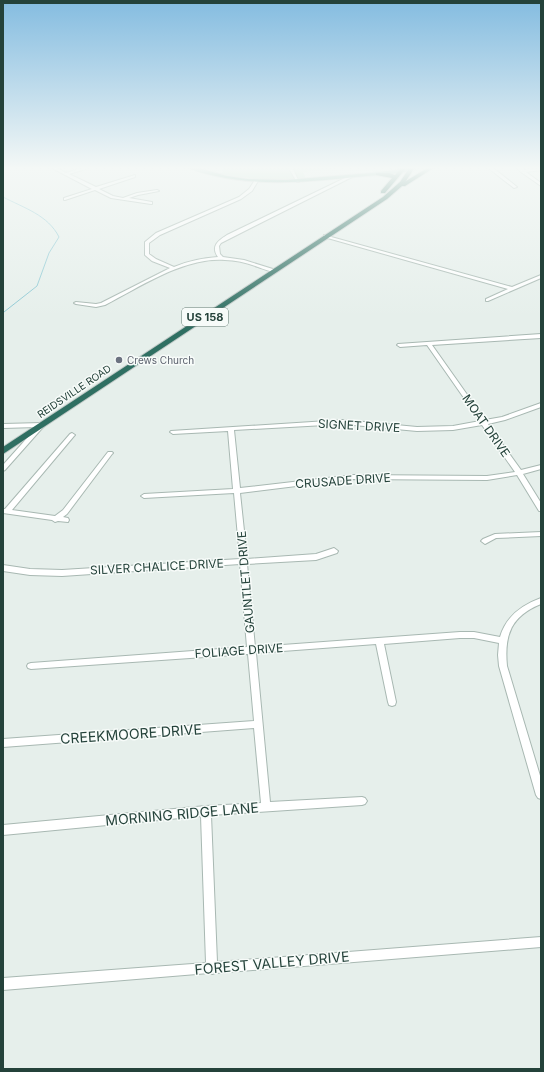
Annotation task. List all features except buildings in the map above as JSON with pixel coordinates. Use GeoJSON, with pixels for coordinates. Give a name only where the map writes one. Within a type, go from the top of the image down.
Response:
{"type":"FeatureCollection","features":[{"type":"Feature","properties":{"kind":"highway","name":"REIDSVILLE ROAD"},"geometry":{"type":"LineString","coordinates":[[3,451],[354,217]]}},
{"type":"Feature","properties":{"kind":"street"},"geometry":{"type":"LineString","coordinates":[[173,268],[154,260],[147,254],[147,243],[167,230],[197,217]]}},
{"type":"Feature","properties":{"kind":"street"},"geometry":{"type":"LineString","coordinates":[[222,258],[218,255],[217,246],[219,242],[268,217]]}},
{"type":"Feature","properties":{"kind":"street"},"geometry":{"type":"LineString","coordinates":[[326,236],[512,289]]}},
{"type":"Feature","properties":{"kind":"street"},"geometry":{"type":"LineString","coordinates":[[76,303],[96,306],[104,304],[173,268],[191,262],[222,258],[238,260],[274,271]]}},
{"type":"Feature","properties":{"kind":"street"},"geometry":{"type":"LineString","coordinates":[[488,300],[541,276]]}},
{"type":"Feature","properties":{"kind":"street"},"geometry":{"type":"LineString","coordinates":[[400,345],[541,336]]}},
{"type":"Feature","properties":{"kind":"street","name":"MOAT DRIVE"},"geometry":{"type":"LineString","coordinates":[[429,344],[519,473],[541,509]]}},
{"type":"Feature","properties":{"kind":"street","name":"SIGNET DRIVE"},"geometry":{"type":"LineString","coordinates":[[173,432],[343,422],[416,429],[453,428],[503,419],[541,405]]}},
{"type":"Feature","properties":{"kind":"street"},"geometry":{"type":"LineString","coordinates":[[3,426],[42,425]]}},
{"type":"Feature","properties":{"kind":"street"},"geometry":{"type":"LineString","coordinates":[[3,469],[42,425]]}},
{"type":"Feature","properties":{"kind":"street","name":"GAUNTLET DRIVE"},"geometry":{"type":"LineString","coordinates":[[231,428],[245,562],[266,807]]}},
{"type":"Feature","properties":{"kind":"street"},"geometry":{"type":"LineString","coordinates":[[5,511],[72,435]]}},
{"type":"Feature","properties":{"kind":"street"},"geometry":{"type":"LineString","coordinates":[[56,520],[65,512],[110,453]]}},
{"type":"Feature","properties":{"kind":"street","name":"CRUSADE DRIVE"},"geometry":{"type":"LineString","coordinates":[[144,496],[237,491],[353,477],[486,478],[519,473],[541,467]]}},
{"type":"Feature","properties":{"kind":"street"},"geometry":{"type":"LineString","coordinates":[[5,511],[56,520],[66,520]]}},
{"type":"Feature","properties":{"kind":"street"},"geometry":{"type":"LineString","coordinates":[[485,541],[495,536],[541,534]]}},
{"type":"Feature","properties":{"kind":"street","name":"SILVER CHALICE DRIVE"},"geometry":{"type":"LineString","coordinates":[[3,568],[50,573],[316,557],[334,551]]}},
{"type":"Feature","properties":{"kind":"street"},"geometry":{"type":"LineString","coordinates":[[541,601],[529,606],[514,618],[502,640],[501,649],[503,666],[541,795]]}},
{"type":"Feature","properties":{"kind":"street","name":"FOLIAGE DRIVE"},"geometry":{"type":"LineString","coordinates":[[31,666],[447,636],[474,635],[502,640]]}},
{"type":"Feature","properties":{"kind":"street"},"geometry":{"type":"LineString","coordinates":[[379,641],[392,702]]}},
{"type":"Feature","properties":{"kind":"street","name":"CREEKMOORE DRIVE"},"geometry":{"type":"LineString","coordinates":[[3,743],[258,724]]}},
{"type":"Feature","properties":{"kind":"street","name":"MORNING RIDGE LANE"},"geometry":{"type":"LineString","coordinates":[[3,830],[206,811],[362,801]]}},
{"type":"Feature","properties":{"kind":"street"},"geometry":{"type":"LineString","coordinates":[[206,811],[212,968]]}},
{"type":"Feature","properties":{"kind":"street","name":"FOREST VALLEY DRIVE"},"geometry":{"type":"LineString","coordinates":[[3,984],[541,942]]}},
{"type":"Feature","properties":{"kind":"waterway"},"geometry":{"type":"LineString","coordinates":[[4,312],[37,286],[49,253],[59,237],[49,223],[41,217]]}},
{"type":"Feature","properties":{"kind":"place","name":"Crews Church"},"geometry":{"type":"Point","coordinates":[119,360]}}]}
